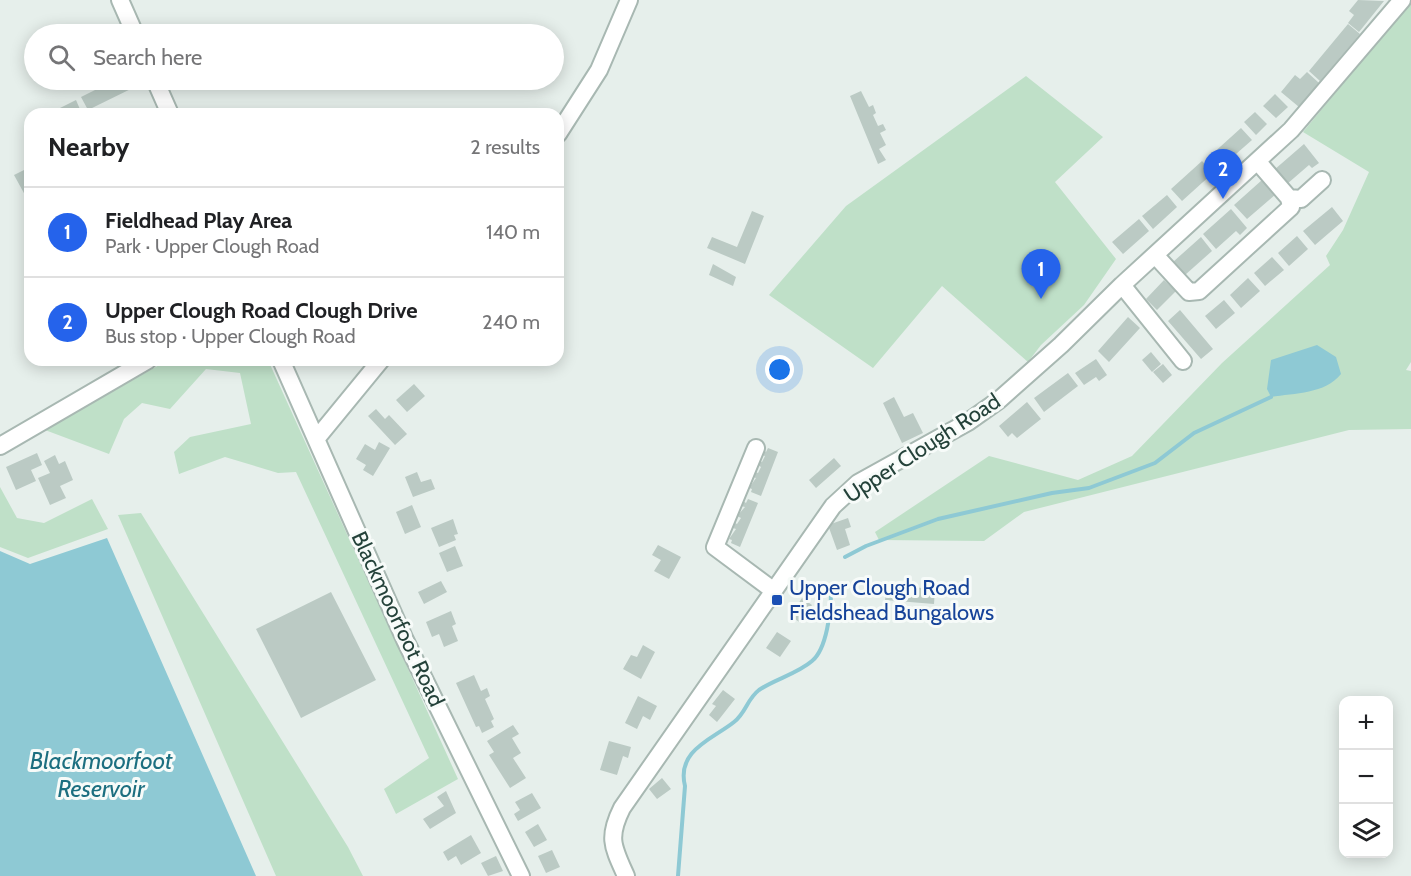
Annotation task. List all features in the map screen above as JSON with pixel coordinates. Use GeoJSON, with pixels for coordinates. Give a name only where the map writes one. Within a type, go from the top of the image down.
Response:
{"type":"FeatureCollection","features":[{"type":"Feature","properties":{"kind":"street"},"geometry":{"type":"LineString","coordinates":[[120,0],[131,24]]}},
{"type":"Feature","properties":{"kind":"street"},"geometry":{"type":"LineString","coordinates":[[564,125],[599,70],[629,0]]}},
{"type":"Feature","properties":{"kind":"street","name":"Upper Clough Road"},"geometry":{"type":"LineString","coordinates":[[626,876],[612,843],[613,827],[622,808],[833,506],[858,483],[968,422],[999,400],[1305,116],[1402,0]]}},
{"type":"Feature","properties":{"kind":"street"},"geometry":{"type":"LineString","coordinates":[[159,90],[167,108]]}},
{"type":"Feature","properties":{"kind":"street"},"geometry":{"type":"LineString","coordinates":[[1155,255],[1189,292],[1199,291],[1291,207],[1289,198],[1258,162]]}},
{"type":"Feature","properties":{"kind":"street"},"geometry":{"type":"LineString","coordinates":[[1289,198],[1301,199],[1322,180]]}},
{"type":"Feature","properties":{"kind":"street"},"geometry":{"type":"LineString","coordinates":[[1122,285],[1183,361]]}},
{"type":"Feature","properties":{"kind":"street"},"geometry":{"type":"LineString","coordinates":[[0,446],[138,366]]}},
{"type":"Feature","properties":{"kind":"street","name":"Blackmoorfoot Road"},"geometry":{"type":"LineString","coordinates":[[284,366],[405,640],[521,876]]}},
{"type":"Feature","properties":{"kind":"street"},"geometry":{"type":"LineString","coordinates":[[317,438],[376,366]]}},
{"type":"Feature","properties":{"kind":"street"},"geometry":{"type":"LineString","coordinates":[[756,448],[715,547],[774,591]]}},
{"type":"Feature","properties":{"kind":"green space"},"geometry":{"type":"Polygon","coordinates":[[[1411,1],[1411,362],[1406,370],[1411,371],[1411,429],[1349,430],[1024,512],[984,541],[879,540],[875,532],[989,456],[1078,480],[1132,456],[1222,363],[1330,265],[1326,256],[1343,230],[1369,172],[1303,132],[1411,1]]]}},
{"type":"Feature","properties":{"kind":"green space"},"geometry":{"type":"Polygon","coordinates":[[[1026,76],[1103,137],[1055,182],[1116,259],[1084,305],[1041,345],[1028,362],[942,286],[873,368],[769,295],[846,206],[1026,76]]]}},
{"type":"Feature","properties":{"kind":"green space"},"geometry":{"type":"Polygon","coordinates":[[[157,366],[271,366],[458,779],[396,814],[384,789],[429,758],[296,472],[278,473],[225,457],[179,474],[174,452],[190,437],[251,424],[240,373],[206,369],[170,409],[142,403],[124,419],[109,454],[45,430],[157,366]]]}},
{"type":"Feature","properties":{"kind":"green space"},"geometry":{"type":"Polygon","coordinates":[[[0,487],[17,518],[44,523],[92,499],[108,529],[28,558],[0,547],[0,487]]]}},
{"type":"Feature","properties":{"kind":"green space"},"geometry":{"type":"Polygon","coordinates":[[[141,513],[348,847],[363,876],[276,876],[118,515],[141,513]]]}},
{"type":"Feature","properties":{"kind":"water"},"geometry":{"type":"Polygon","coordinates":[[[1317,345],[1336,357],[1341,374],[1334,381],[1318,389],[1271,397],[1267,389],[1271,360],[1317,345]]]}},
{"type":"Feature","properties":{"kind":"water","name":"Blackmoorfoot Reservoir"},"geometry":{"type":"Polygon","coordinates":[[[107,538],[256,876],[0,876],[0,551],[30,564],[107,538]]]}},
{"type":"Feature","properties":{"kind":"building"},"geometry":{"type":"Polygon","coordinates":[[[1358,0],[1384,1],[1359,32],[1348,23],[1354,15],[1349,11],[1358,0]]]}},
{"type":"Feature","properties":{"kind":"building"},"geometry":{"type":"Polygon","coordinates":[[[1348,24],[1360,34],[1320,81],[1309,71],[1348,24]]]}},
{"type":"Feature","properties":{"kind":"building"},"geometry":{"type":"Polygon","coordinates":[[[1307,72],[1319,83],[1299,107],[1281,92],[1295,75],[1300,79],[1307,72]]]}},
{"type":"Feature","properties":{"kind":"building"},"geometry":{"type":"Polygon","coordinates":[[[95,90],[129,90],[92,108],[87,108],[81,97],[95,90]]]}},
{"type":"Feature","properties":{"kind":"building"},"geometry":{"type":"Polygon","coordinates":[[[861,91],[869,107],[873,105],[876,113],[873,115],[878,126],[883,124],[886,130],[880,133],[886,145],[879,149],[886,160],[878,164],[850,96],[861,91]]]}},
{"type":"Feature","properties":{"kind":"building"},"geometry":{"type":"Polygon","coordinates":[[[1275,94],[1288,107],[1276,118],[1263,106],[1275,94]]]}},
{"type":"Feature","properties":{"kind":"building"},"geometry":{"type":"Polygon","coordinates":[[[76,100],[79,108],[60,108],[76,100]]]}},
{"type":"Feature","properties":{"kind":"building"},"geometry":{"type":"Polygon","coordinates":[[[1255,112],[1267,124],[1256,135],[1244,122],[1255,112]]]}},
{"type":"Feature","properties":{"kind":"building"},"geometry":{"type":"Polygon","coordinates":[[[1241,128],[1252,140],[1220,168],[1210,156],[1241,128]]]}},
{"type":"Feature","properties":{"kind":"building"},"geometry":{"type":"Polygon","coordinates":[[[1304,144],[1319,163],[1312,168],[1309,165],[1287,184],[1274,170],[1304,144]]]}},
{"type":"Feature","properties":{"kind":"building"},"geometry":{"type":"Polygon","coordinates":[[[1202,161],[1213,173],[1182,201],[1171,189],[1202,161]]]}},
{"type":"Feature","properties":{"kind":"building"},"geometry":{"type":"Polygon","coordinates":[[[24,170],[24,193],[14,175],[24,170]]]}},
{"type":"Feature","properties":{"kind":"building"},"geometry":{"type":"Polygon","coordinates":[[[1262,180],[1276,194],[1247,219],[1234,205],[1262,180]]]}},
{"type":"Feature","properties":{"kind":"building"},"geometry":{"type":"Polygon","coordinates":[[[1167,195],[1177,207],[1153,229],[1142,216],[1167,195]]]}},
{"type":"Feature","properties":{"kind":"building"},"geometry":{"type":"Polygon","coordinates":[[[1332,207],[1343,221],[1315,245],[1303,231],[1332,207]]]}},
{"type":"Feature","properties":{"kind":"building"},"geometry":{"type":"Polygon","coordinates":[[[1231,209],[1247,228],[1240,235],[1236,231],[1216,249],[1203,234],[1231,209]]]}},
{"type":"Feature","properties":{"kind":"building"},"geometry":{"type":"Polygon","coordinates":[[[752,211],[764,216],[745,264],[707,248],[712,237],[737,247],[752,211]]]}},
{"type":"Feature","properties":{"kind":"building"},"geometry":{"type":"Polygon","coordinates":[[[1139,219],[1149,231],[1123,254],[1112,242],[1139,219]]]}},
{"type":"Feature","properties":{"kind":"building"},"geometry":{"type":"Polygon","coordinates":[[[1297,236],[1308,249],[1289,266],[1278,253],[1297,236]]]}},
{"type":"Feature","properties":{"kind":"building"},"geometry":{"type":"Polygon","coordinates":[[[1201,237],[1212,251],[1185,275],[1173,262],[1201,237]]]}},
{"type":"Feature","properties":{"kind":"building"},"geometry":{"type":"Polygon","coordinates":[[[1272,257],[1284,270],[1265,286],[1254,273],[1272,257]]]}},
{"type":"Feature","properties":{"kind":"building"},"geometry":{"type":"Polygon","coordinates":[[[713,264],[736,277],[733,286],[709,275],[713,264]]]}},
{"type":"Feature","properties":{"kind":"building"},"geometry":{"type":"Polygon","coordinates":[[[1248,278],[1260,291],[1241,308],[1230,295],[1248,278]]]}},
{"type":"Feature","properties":{"kind":"building"},"geometry":{"type":"Polygon","coordinates":[[[1164,280],[1176,291],[1157,310],[1146,299],[1164,280]]]}},
{"type":"Feature","properties":{"kind":"building"},"geometry":{"type":"Polygon","coordinates":[[[1224,300],[1235,313],[1216,329],[1205,316],[1224,300]]]}},
{"type":"Feature","properties":{"kind":"building"},"geometry":{"type":"Polygon","coordinates":[[[1180,310],[1213,349],[1201,359],[1168,321],[1180,310]]]}},
{"type":"Feature","properties":{"kind":"building"},"geometry":{"type":"Polygon","coordinates":[[[1128,317],[1140,328],[1109,362],[1098,351],[1128,317]]]}},
{"type":"Feature","properties":{"kind":"building"},"geometry":{"type":"Polygon","coordinates":[[[1151,352],[1161,364],[1152,372],[1142,360],[1151,352]]]}},
{"type":"Feature","properties":{"kind":"building"},"geometry":{"type":"Polygon","coordinates":[[[1096,359],[1107,375],[1099,381],[1096,377],[1084,385],[1075,373],[1096,359]]]}},
{"type":"Feature","properties":{"kind":"building"},"geometry":{"type":"Polygon","coordinates":[[[1163,364],[1172,375],[1163,383],[1153,372],[1163,364]]]}},
{"type":"Feature","properties":{"kind":"building"},"geometry":{"type":"Polygon","coordinates":[[[1068,373],[1078,386],[1044,412],[1034,398],[1068,373]]]}},
{"type":"Feature","properties":{"kind":"building"},"geometry":{"type":"Polygon","coordinates":[[[414,384],[425,396],[407,412],[396,400],[414,384]]]}},
{"type":"Feature","properties":{"kind":"building"},"geometry":{"type":"Polygon","coordinates":[[[894,397],[904,417],[913,413],[923,433],[902,443],[883,403],[894,397]]]}},
{"type":"Feature","properties":{"kind":"building"},"geometry":{"type":"Polygon","coordinates":[[[1027,402],[1041,419],[1017,438],[1012,433],[1008,437],[999,426],[1027,402]]]}},
{"type":"Feature","properties":{"kind":"building"},"geometry":{"type":"Polygon","coordinates":[[[376,409],[385,419],[389,415],[407,434],[395,445],[368,416],[376,409]]]}},
{"type":"Feature","properties":{"kind":"building"},"geometry":{"type":"Polygon","coordinates":[[[379,442],[390,448],[373,476],[363,470],[366,465],[356,459],[365,444],[375,450],[379,442]]]}},
{"type":"Feature","properties":{"kind":"building"},"geometry":{"type":"Polygon","coordinates":[[[768,448],[778,452],[761,496],[751,492],[752,489],[749,488],[756,478],[753,477],[755,472],[758,473],[761,467],[758,465],[765,456],[762,455],[764,450],[766,452],[768,448]]]}},
{"type":"Feature","properties":{"kind":"building"},"geometry":{"type":"Polygon","coordinates":[[[37,453],[42,465],[31,470],[36,481],[16,490],[6,467],[37,453]]]}},
{"type":"Feature","properties":{"kind":"building"},"geometry":{"type":"Polygon","coordinates":[[[55,455],[59,464],[65,461],[73,480],[60,486],[66,498],[50,505],[38,478],[50,473],[44,461],[55,455]]]}},
{"type":"Feature","properties":{"kind":"building"},"geometry":{"type":"Polygon","coordinates":[[[834,458],[841,466],[816,488],[809,480],[834,458]]]}},
{"type":"Feature","properties":{"kind":"building"},"geometry":{"type":"Polygon","coordinates":[[[417,472],[421,482],[431,479],[435,489],[413,497],[405,477],[417,472]]]}},
{"type":"Feature","properties":{"kind":"building"},"geometry":{"type":"Polygon","coordinates":[[[748,499],[758,503],[740,547],[731,543],[732,540],[729,539],[736,529],[733,528],[735,523],[737,524],[741,518],[737,516],[745,507],[741,506],[743,501],[746,503],[748,499]]]}},
{"type":"Feature","properties":{"kind":"building"},"geometry":{"type":"Polygon","coordinates":[[[412,505],[421,527],[405,534],[396,512],[412,505]]]}},
{"type":"Feature","properties":{"kind":"building"},"geometry":{"type":"Polygon","coordinates":[[[848,518],[851,527],[845,529],[850,545],[837,550],[828,525],[848,518]]]}},
{"type":"Feature","properties":{"kind":"building"},"geometry":{"type":"Polygon","coordinates":[[[453,519],[458,534],[454,535],[456,540],[439,547],[431,528],[453,519]]]}},
{"type":"Feature","properties":{"kind":"building"},"geometry":{"type":"Polygon","coordinates":[[[658,545],[681,557],[669,579],[654,571],[661,560],[652,555],[658,545]]]}},
{"type":"Feature","properties":{"kind":"building"},"geometry":{"type":"Polygon","coordinates":[[[455,546],[463,566],[447,572],[439,553],[455,546]]]}},
{"type":"Feature","properties":{"kind":"building"},"geometry":{"type":"Polygon","coordinates":[[[441,581],[447,592],[424,604],[418,592],[441,581]]]}},
{"type":"Feature","properties":{"kind":"building"},"geometry":{"type":"Polygon","coordinates":[[[887,585],[935,589],[934,604],[885,600],[887,585]]]}},
{"type":"Feature","properties":{"kind":"building"},"geometry":{"type":"Polygon","coordinates":[[[331,592],[376,680],[301,718],[256,629],[331,592]]]}},
{"type":"Feature","properties":{"kind":"building"},"geometry":{"type":"Polygon","coordinates":[[[802,598],[812,605],[801,623],[790,616],[802,598]]]}},
{"type":"Feature","properties":{"kind":"building"},"geometry":{"type":"Polygon","coordinates":[[[451,611],[456,624],[452,626],[458,641],[444,647],[439,634],[432,637],[426,622],[451,611]]]}},
{"type":"Feature","properties":{"kind":"building"},"geometry":{"type":"Polygon","coordinates":[[[777,632],[791,641],[780,657],[766,648],[777,632]]]}},
{"type":"Feature","properties":{"kind":"building"},"geometry":{"type":"Polygon","coordinates":[[[643,645],[655,652],[641,679],[623,669],[631,655],[637,657],[643,645]]]}},
{"type":"Feature","properties":{"kind":"building"},"geometry":{"type":"Polygon","coordinates":[[[474,675],[481,691],[487,688],[490,696],[485,699],[494,719],[491,721],[494,727],[482,733],[479,726],[476,727],[456,683],[474,675]]]}},
{"type":"Feature","properties":{"kind":"building"},"geometry":{"type":"Polygon","coordinates":[[[723,690],[735,699],[717,722],[709,715],[716,706],[712,704],[723,690]]]}},
{"type":"Feature","properties":{"kind":"building"},"geometry":{"type":"Polygon","coordinates":[[[638,696],[657,706],[650,720],[643,716],[637,729],[625,723],[638,696]]]}},
{"type":"Feature","properties":{"kind":"building"},"geometry":{"type":"Polygon","coordinates":[[[513,725],[519,734],[512,738],[521,753],[513,758],[526,778],[510,788],[489,755],[494,752],[487,741],[513,725]]]}},
{"type":"Feature","properties":{"kind":"building"},"geometry":{"type":"Polygon","coordinates":[[[609,741],[631,747],[628,758],[623,756],[617,775],[600,770],[609,741]]]}},
{"type":"Feature","properties":{"kind":"building"},"geometry":{"type":"Polygon","coordinates":[[[662,778],[671,789],[657,799],[649,789],[662,778]]]}},
{"type":"Feature","properties":{"kind":"building"},"geometry":{"type":"Polygon","coordinates":[[[446,791],[456,813],[430,829],[423,819],[444,806],[437,797],[446,791]]]}},
{"type":"Feature","properties":{"kind":"building"},"geometry":{"type":"Polygon","coordinates":[[[532,793],[541,808],[518,821],[514,814],[520,810],[515,802],[532,793]]]}},
{"type":"Feature","properties":{"kind":"building"},"geometry":{"type":"Polygon","coordinates":[[[538,824],[547,840],[534,847],[525,832],[538,824]]]}},
{"type":"Feature","properties":{"kind":"building"},"geometry":{"type":"Polygon","coordinates":[[[471,835],[481,853],[461,865],[456,856],[448,861],[443,852],[471,835]]]}},
{"type":"Feature","properties":{"kind":"building"},"geometry":{"type":"Polygon","coordinates":[[[552,850],[560,867],[546,873],[538,856],[552,850]]]}},
{"type":"Feature","properties":{"kind":"building"},"geometry":{"type":"Polygon","coordinates":[[[496,856],[503,871],[488,876],[481,863],[496,856]]]}},
{"type":"Feature","properties":{"kind":"waterway"},"geometry":{"type":"LineString","coordinates":[[845,557],[866,546],[938,519],[1052,493],[1089,488],[1155,463],[1194,433],[1271,397]]}},
{"type":"Feature","properties":{"kind":"waterway"},"geometry":{"type":"LineString","coordinates":[[678,876],[686,763],[698,747],[738,718],[759,690],[812,661],[825,639],[831,592]]}},
{"type":"Feature","properties":{"kind":"place","name":"Upper Clough Road Clough Drive"},"geometry":{"type":"Point","coordinates":[1223,199]}},
{"type":"Feature","properties":{"kind":"place","name":"Fieldhead Play Area"},"geometry":{"type":"Point","coordinates":[1041,299]}},
{"type":"Feature","properties":{"kind":"place","name":"Upper Clough Road Fieldshead Bungalows"},"geometry":{"type":"Point","coordinates":[777,600]}}]}
